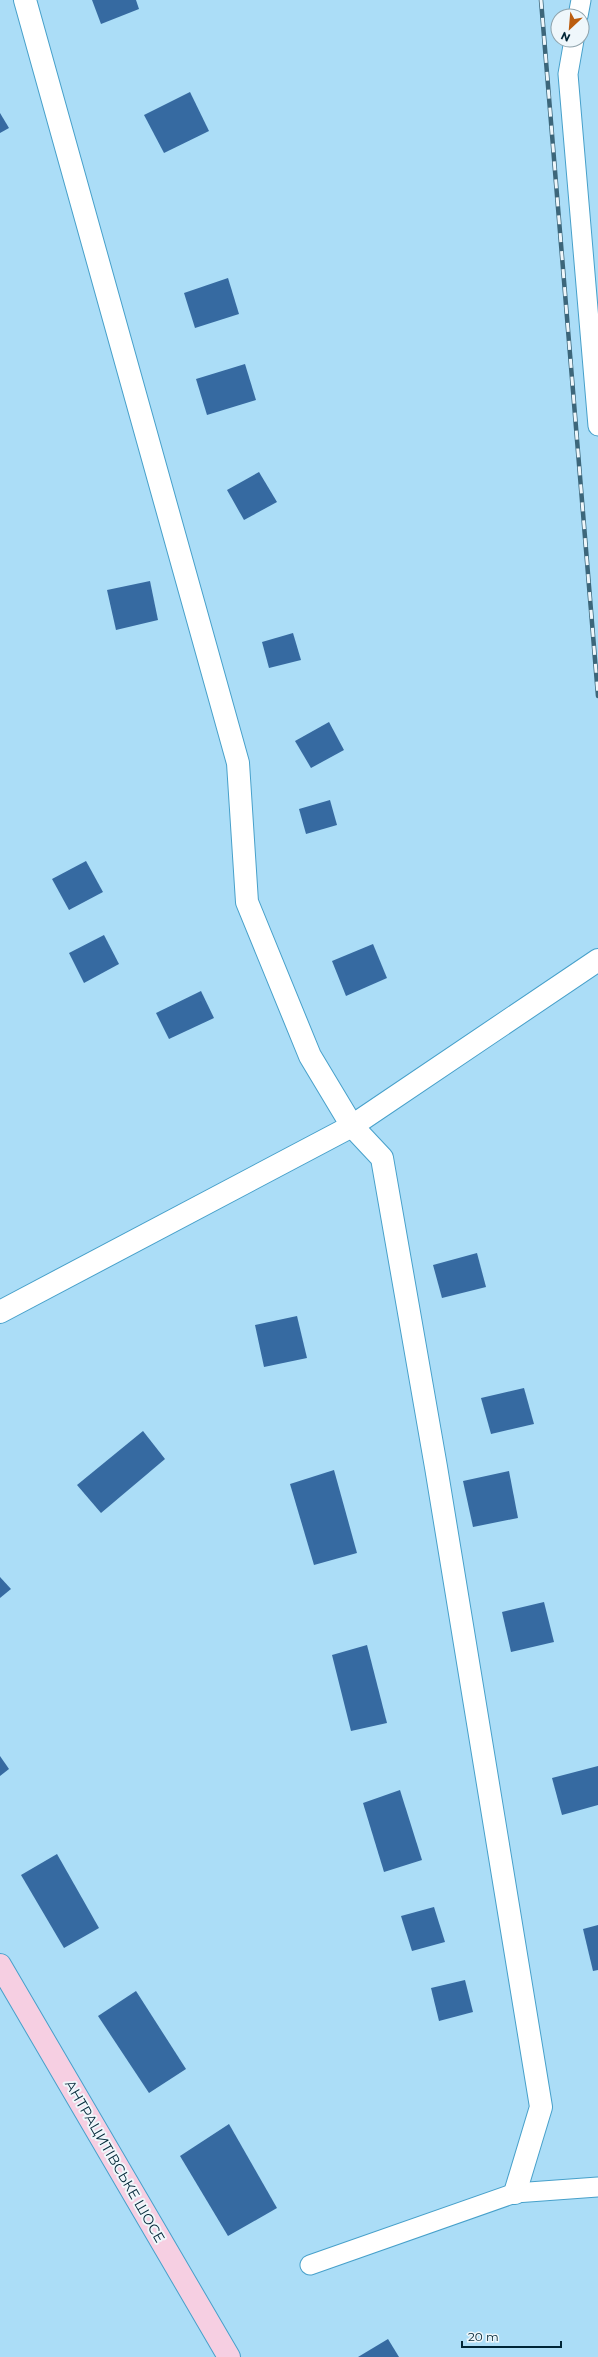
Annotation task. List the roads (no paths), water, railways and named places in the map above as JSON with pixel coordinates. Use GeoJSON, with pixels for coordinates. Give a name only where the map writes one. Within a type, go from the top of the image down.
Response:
{"type":"FeatureCollection","features":[{"type":"Feature","properties":{"kind":"main road","name":"АНТРАЦИТІВСЬКЕ ШОСЕ"},"geometry":{"type":"LineString","coordinates":[[0,1965],[229,2357]]}},
{"type":"Feature","properties":{"kind":"street"},"geometry":{"type":"LineString","coordinates":[[25,0],[238,763],[247,902],[310,1056],[352,1126],[382,1158],[436,1467],[541,2107],[515,2193]]}},
{"type":"Feature","properties":{"kind":"street"},"geometry":{"type":"LineString","coordinates":[[0,1312],[352,1126],[598,960]]}},
{"type":"Feature","properties":{"kind":"lane"},"geometry":{"type":"LineString","coordinates":[[573,48],[568,74],[598,426]]}},
{"type":"Feature","properties":{"kind":"lane"},"geometry":{"type":"LineString","coordinates":[[310,2265],[515,2193],[598,2186]]}},
{"type":"Feature","properties":{"kind":"railway"},"geometry":{"type":"LineString","coordinates":[[541,0],[598,696]]}}]}
